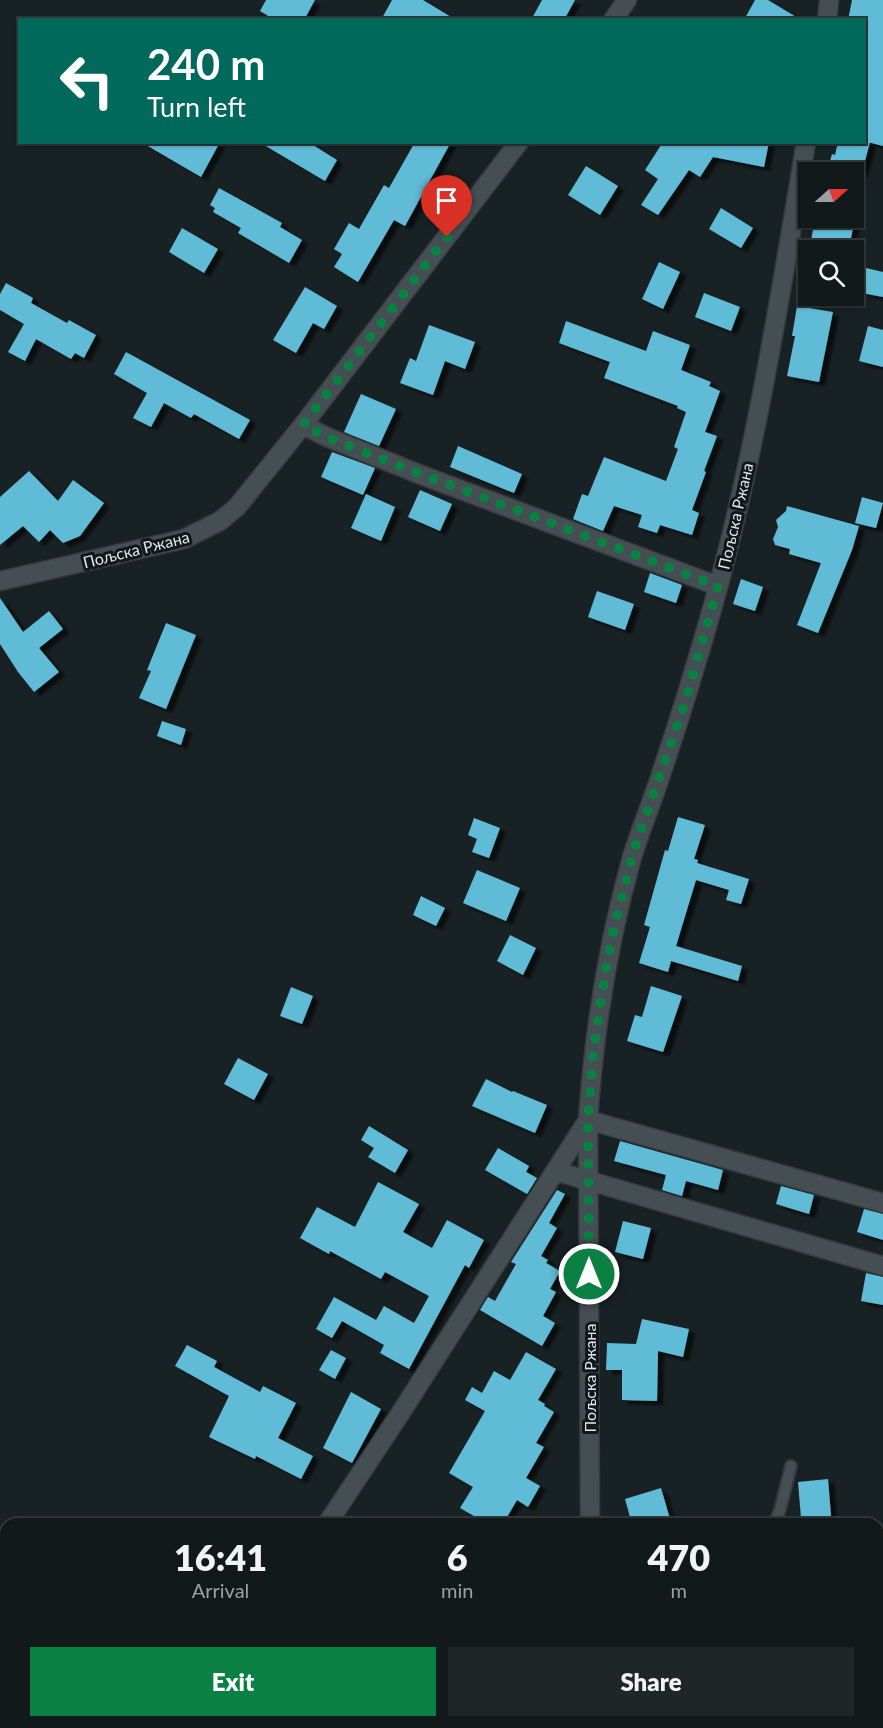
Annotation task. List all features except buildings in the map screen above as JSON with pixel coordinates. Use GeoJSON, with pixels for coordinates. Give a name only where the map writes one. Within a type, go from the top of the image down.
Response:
{"type":"FeatureCollection","features":[{"type":"Feature","properties":{"kind":"street"},"geometry":{"type":"LineString","coordinates":[[614,18],[627,0]]}},
{"type":"Feature","properties":{"kind":"street"},"geometry":{"type":"LineString","coordinates":[[827,18],[829,0]]}},
{"type":"Feature","properties":{"kind":"street","name":"Пољска Ржана"},"geometry":{"type":"LineString","coordinates":[[0,581],[184,539],[220,521],[237,507],[303,425],[517,144]]}},
{"type":"Feature","properties":{"kind":"street","name":"Пољска Ржана"},"geometry":{"type":"LineString","coordinates":[[590,1518],[588,1120],[597,1022],[622,893],[633,853],[685,703],[742,490],[760,407],[806,144]]}},
{"type":"Feature","properties":{"kind":"street"},"geometry":{"type":"LineString","coordinates":[[303,425],[329,438],[414,471],[718,586]]}},
{"type":"Feature","properties":{"kind":"street"},"geometry":{"type":"LineString","coordinates":[[331,1518],[398,1418],[588,1120],[883,1203]]}},
{"type":"Feature","properties":{"kind":"street"},"geometry":{"type":"LineString","coordinates":[[555,1171],[883,1266]]}},
{"type":"Feature","properties":{"kind":"lane"},"geometry":{"type":"LineString","coordinates":[[777,1518],[791,1466]]}},
{"type":"Feature","properties":{"kind":"route"},"geometry":{"type":"LineString","coordinates":[[447,237],[303,425],[329,438],[405,468],[718,586],[685,703],[633,853],[605,974],[591,1071],[588,1120],[589,1274]]}}]}
